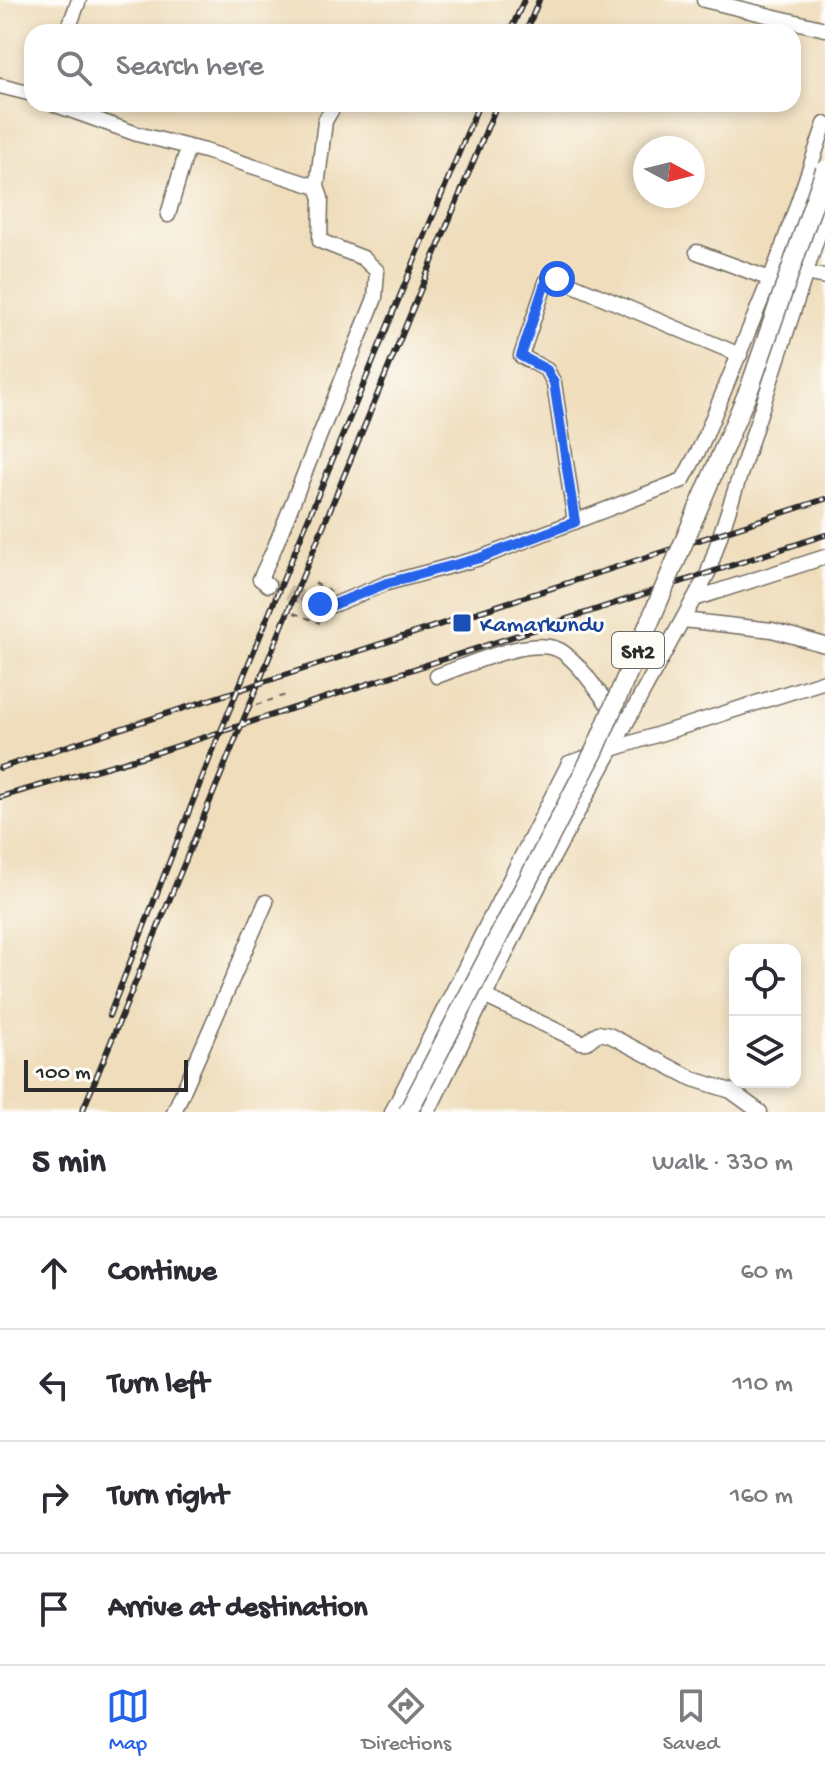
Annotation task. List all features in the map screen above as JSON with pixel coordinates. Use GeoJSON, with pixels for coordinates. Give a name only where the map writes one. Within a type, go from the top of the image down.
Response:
{"type":"FeatureCollection","features":[{"type":"Feature","properties":{"kind":"main road","name":"SH2"},"geometry":{"type":"LineString","coordinates":[[408,1112],[601,736],[750,387],[825,170]]}},
{"type":"Feature","properties":{"kind":"street"},"geometry":{"type":"LineString","coordinates":[[70,24],[79,0]]}},
{"type":"Feature","properties":{"kind":"street"},"geometry":{"type":"LineString","coordinates":[[704,0],[825,29]]}},
{"type":"Feature","properties":{"kind":"street"},"geometry":{"type":"LineString","coordinates":[[0,86],[24,92]]}},
{"type":"Feature","properties":{"kind":"street"},"geometry":{"type":"LineString","coordinates":[[78,112],[317,187]]}},
{"type":"Feature","properties":{"kind":"street"},"geometry":{"type":"LineString","coordinates":[[268,585],[260,579],[260,572],[274,549],[379,281],[372,262],[320,241],[321,198],[317,187],[325,121],[330,112]]}},
{"type":"Feature","properties":{"kind":"street"},"geometry":{"type":"LineString","coordinates":[[309,600],[333,605],[387,583],[480,558],[683,480],[690,471],[740,355],[825,124]]}},
{"type":"Feature","properties":{"kind":"street"},"geometry":{"type":"LineString","coordinates":[[168,215],[188,147]]}},
{"type":"Feature","properties":{"kind":"street"},"geometry":{"type":"LineString","coordinates":[[428,1112],[551,861],[683,620],[719,543],[825,214]]}},
{"type":"Feature","properties":{"kind":"street"},"geometry":{"type":"LineString","coordinates":[[697,252],[770,279]]}},
{"type":"Feature","properties":{"kind":"street"},"geometry":{"type":"LineString","coordinates":[[805,273],[825,277]]}},
{"type":"Feature","properties":{"kind":"street"},"geometry":{"type":"LineString","coordinates":[[575,522],[554,383],[547,370],[521,356],[546,282],[553,278],[571,284],[740,355]]}},
{"type":"Feature","properties":{"kind":"street"},"geometry":{"type":"LineString","coordinates":[[694,599],[825,557]]}},
{"type":"Feature","properties":{"kind":"street"},"geometry":{"type":"LineString","coordinates":[[683,620],[772,630],[825,645]]}},
{"type":"Feature","properties":{"kind":"street"},"geometry":{"type":"LineString","coordinates":[[437,676],[499,655],[549,645],[565,654],[625,726]]}},
{"type":"Feature","properties":{"kind":"street"},"geometry":{"type":"LineString","coordinates":[[392,1112],[563,769],[574,759],[825,681]]}},
{"type":"Feature","properties":{"kind":"street"},"geometry":{"type":"LineString","coordinates":[[174,1112],[266,902]]}},
{"type":"Feature","properties":{"kind":"street"},"geometry":{"type":"LineString","coordinates":[[486,997],[581,1042],[587,1042],[598,1033],[609,1035],[669,1069],[731,1091],[760,1112]]}},
{"type":"Feature","properties":{"kind":"path"},"geometry":{"type":"LineString","coordinates":[[315,583],[331,590],[328,599]]}},
{"type":"Feature","properties":{"kind":"path"},"geometry":{"type":"LineString","coordinates":[[294,613],[320,623]]}},
{"type":"Feature","properties":{"kind":"path"},"geometry":{"type":"LineString","coordinates":[[256,705],[286,695]]}},
{"type":"Feature","properties":{"kind":"tunnel"},"geometry":{"type":"LineString","coordinates":[[268,585],[309,600]]}},
{"type":"Feature","properties":{"kind":"railway"},"geometry":{"type":"LineString","coordinates":[[514,24],[524,0]]}},
{"type":"Feature","properties":{"kind":"railway"},"geometry":{"type":"LineString","coordinates":[[529,24],[539,0]]}},
{"type":"Feature","properties":{"kind":"railway"},"geometry":{"type":"LineString","coordinates":[[109,1016],[213,750],[476,112]]}},
{"type":"Feature","properties":{"kind":"railway"},"geometry":{"type":"LineString","coordinates":[[82,1112],[494,112]]}},
{"type":"Feature","properties":{"kind":"railway"},"geometry":{"type":"LineString","coordinates":[[0,768],[825,499]]}},
{"type":"Feature","properties":{"kind":"railway"},"geometry":{"type":"LineString","coordinates":[[0,797],[162,751],[825,535]]}},
{"type":"Feature","properties":{"kind":"place","name":"Kamarkundu"},"geometry":{"type":"Point","coordinates":[462,623]}},
{"type":"Feature","properties":{"kind":"route"},"geometry":{"type":"LineString","coordinates":[[320,604],[333,605],[387,583],[480,558],[575,522],[554,383],[547,370],[524,361],[521,356],[544,286],[549,280],[557,279]]}}]}
